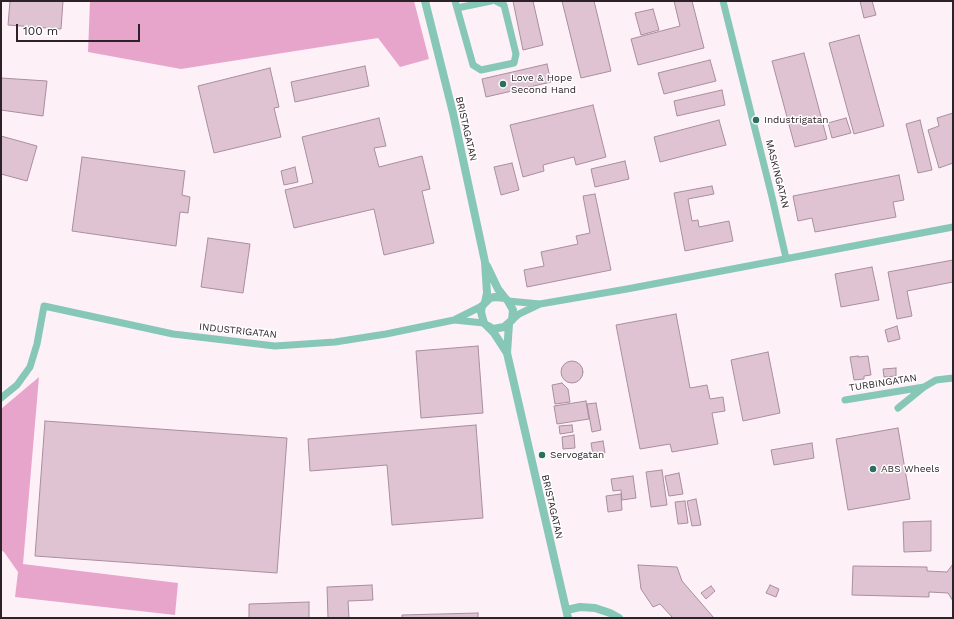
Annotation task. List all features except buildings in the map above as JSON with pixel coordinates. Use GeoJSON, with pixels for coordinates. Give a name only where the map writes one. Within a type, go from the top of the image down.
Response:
{"type":"FeatureCollection","features":[{"type":"Feature","properties":{"kind":"street","name":"BRISTAGATAN"},"geometry":{"type":"LineString","coordinates":[[425,1],[453,113],[485,262],[487,286],[482,318],[507,353]]}},
{"type":"Feature","properties":{"kind":"street"},"geometry":{"type":"LineString","coordinates":[[491,1],[456,4],[473,65],[481,70],[514,63],[516,54],[504,6],[496,1]]}},
{"type":"Feature","properties":{"kind":"street","name":"MASKINGATAN"},"geometry":{"type":"LineString","coordinates":[[723,1],[786,258]]}},
{"type":"Feature","properties":{"kind":"street"},"geometry":{"type":"LineString","coordinates":[[486,324],[493,329],[504,328],[519,314],[540,304],[953,227]]}},
{"type":"Feature","properties":{"kind":"street","name":"BRISTAGATAN"},"geometry":{"type":"LineString","coordinates":[[485,262],[498,290],[513,310],[510,322],[507,353],[548,534],[568,614]]}},
{"type":"Feature","properties":{"kind":"street"},"geometry":{"type":"LineString","coordinates":[[484,304],[495,297],[540,304]]}},
{"type":"Feature","properties":{"kind":"street","name":"INDUSTRIGATAN"},"geometry":{"type":"LineString","coordinates":[[1,398],[17,385],[30,367],[44,306],[172,334],[275,346],[335,342],[454,320],[484,304]]}},
{"type":"Feature","properties":{"kind":"street","name":"INDUSTRIGATAN"},"geometry":{"type":"LineString","coordinates":[[454,320],[486,324]]}},
{"type":"Feature","properties":{"kind":"street","name":"TURBINGATAN"},"geometry":{"type":"LineString","coordinates":[[898,408],[924,387],[936,380],[953,378]]}},
{"type":"Feature","properties":{"kind":"street","name":"TURBINGATAN"},"geometry":{"type":"LineString","coordinates":[[845,400],[924,387]]}},
{"type":"Feature","properties":{"kind":"street"},"geometry":{"type":"LineString","coordinates":[[568,614],[580,607],[595,608],[619,618]]}},
{"type":"Feature","properties":{"kind":"shaded area"},"geometry":{"type":"Polygon","coordinates":[[[90,1],[414,1],[429,59],[400,67],[378,38],[181,69],[88,52],[90,1]]]}},
{"type":"Feature","properties":{"kind":"shaded area"},"geometry":{"type":"Polygon","coordinates":[[[39,377],[23,564],[178,583],[175,615],[15,597],[18,572],[1,550],[1,409],[39,377]]]}},
{"type":"Feature","properties":{"kind":"place","name":"Love & Hope Second Hand"},"geometry":{"type":"Point","coordinates":[503,84]}},
{"type":"Feature","properties":{"kind":"place","name":"Industrigatan"},"geometry":{"type":"Point","coordinates":[756,120]}},
{"type":"Feature","properties":{"kind":"place","name":"Servogatan"},"geometry":{"type":"Point","coordinates":[542,455]}},
{"type":"Feature","properties":{"kind":"place","name":"ABS Wheels"},"geometry":{"type":"Point","coordinates":[873,469]}}]}
